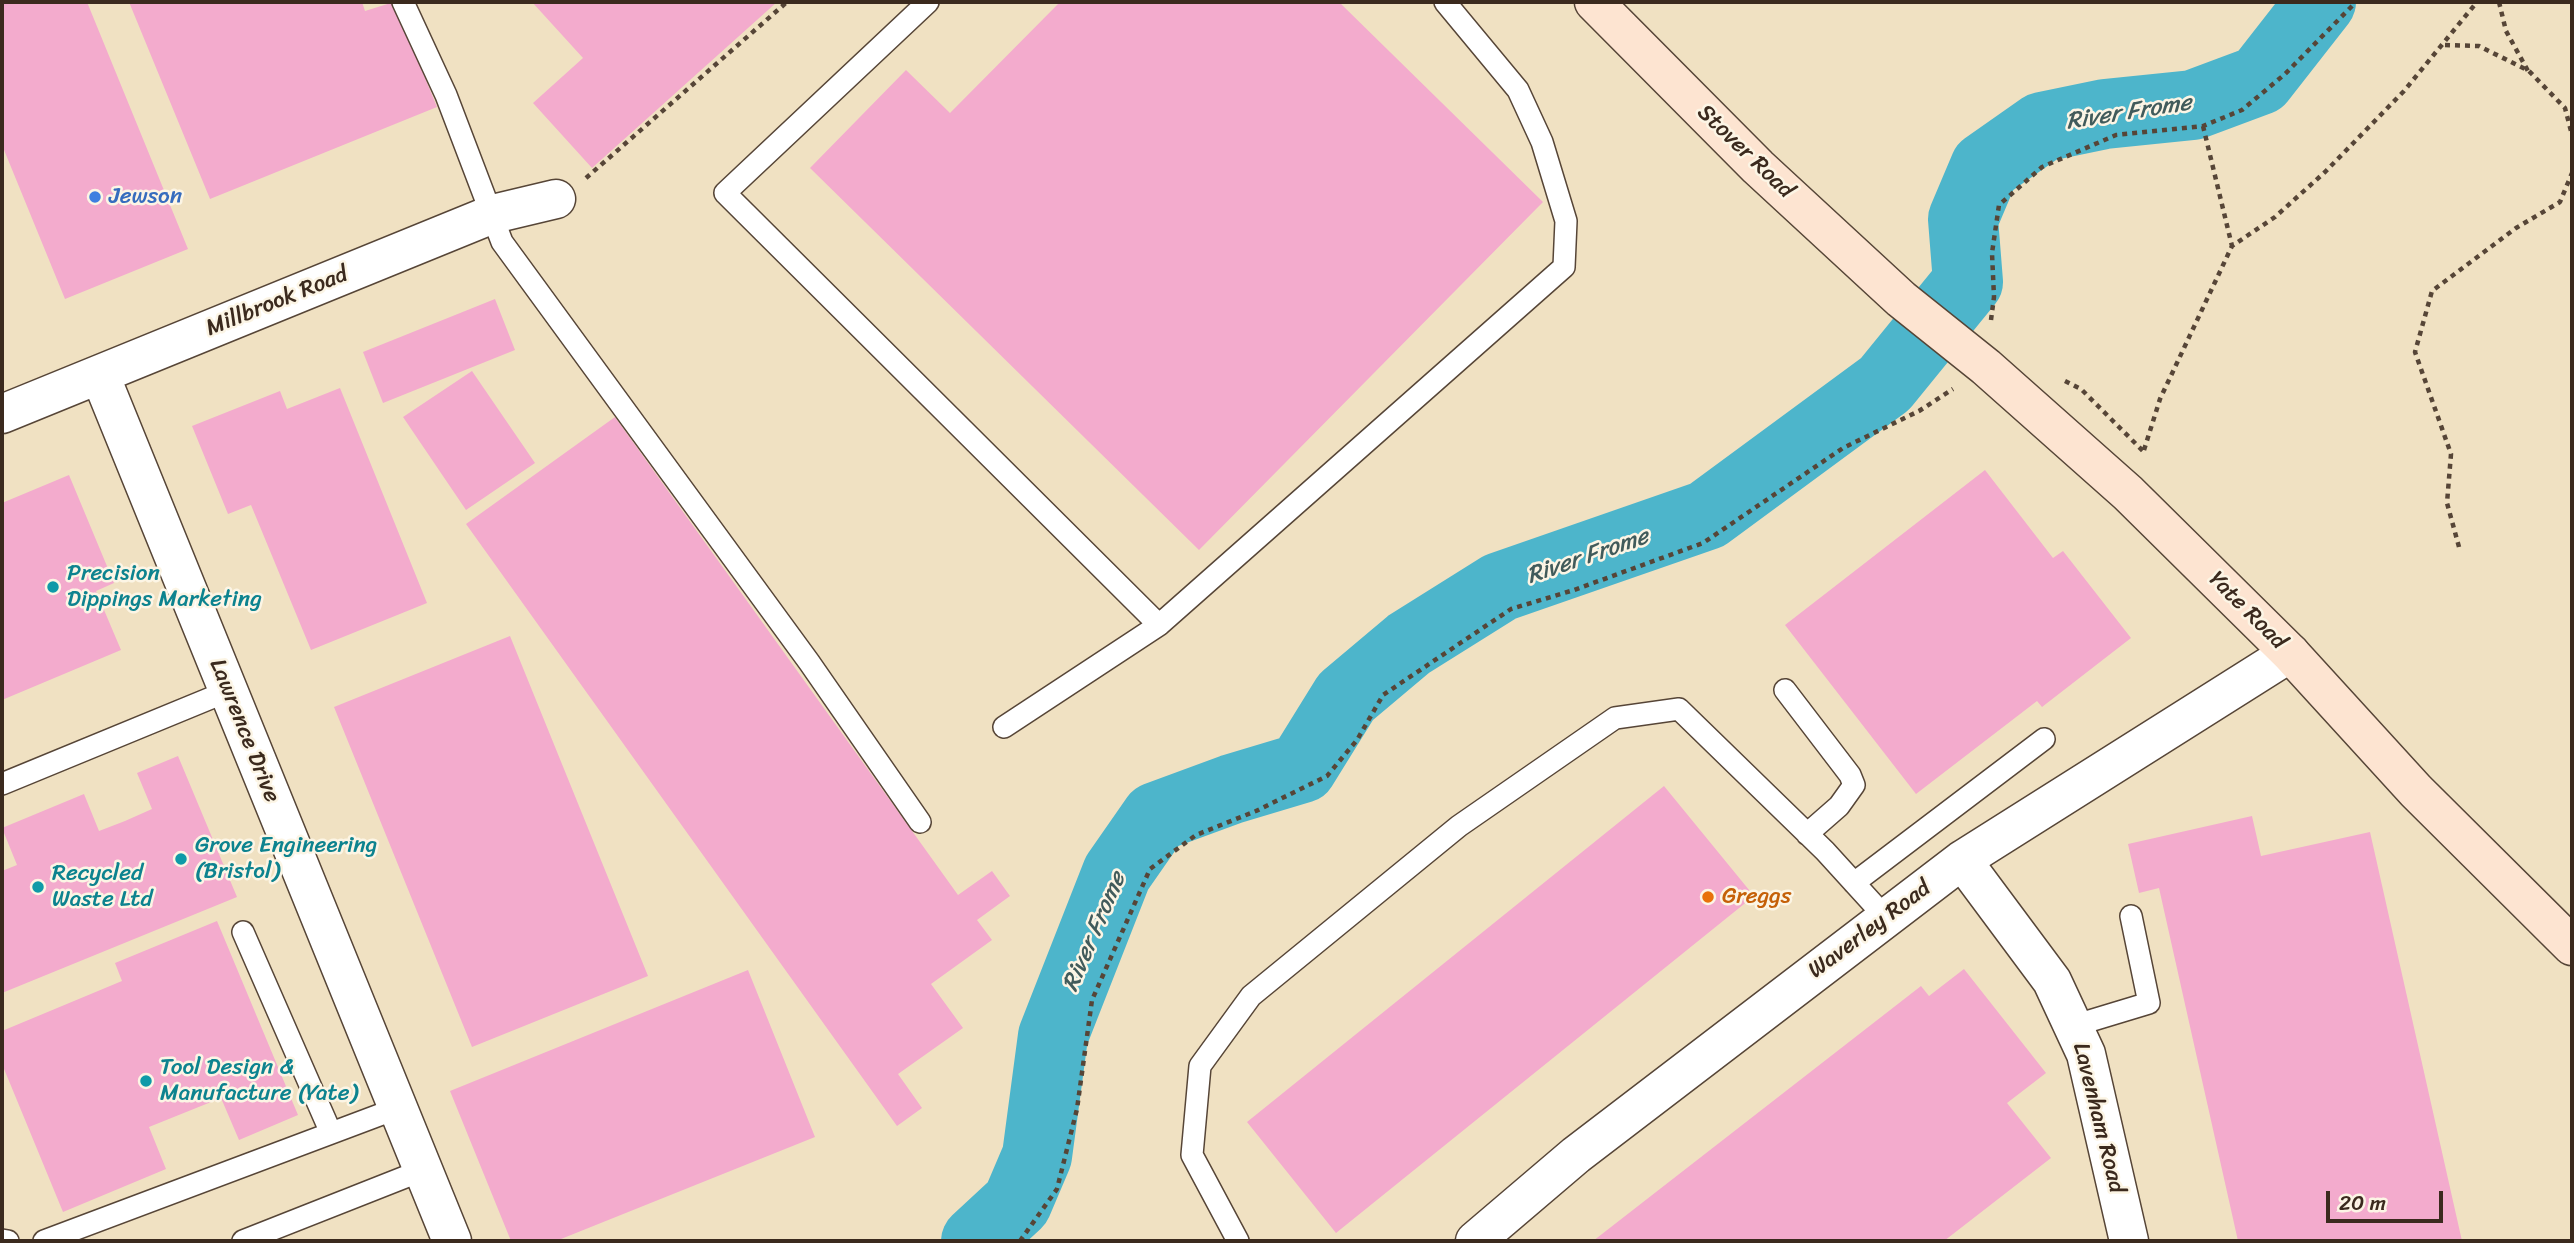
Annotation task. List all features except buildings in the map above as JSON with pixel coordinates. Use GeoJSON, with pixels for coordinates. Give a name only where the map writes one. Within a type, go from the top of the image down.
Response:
{"type":"FeatureCollection","features":[{"type":"Feature","properties":{"kind":"main road","name":"Stover Road"},"geometry":{"type":"LineString","coordinates":[[1594,2],[1758,167],[1900,299]]}},
{"type":"Feature","properties":{"kind":"main road","name":"Yate Road"},"geometry":{"type":"LineString","coordinates":[[1900,299],[1980,342],[2290,653],[2416,791],[2572,946]]}},
{"type":"Feature","properties":{"kind":"street","name":"Millbrook Road"},"geometry":{"type":"LineString","coordinates":[[2,414],[493,214],[556,199]]}},
{"type":"Feature","properties":{"kind":"street","name":"Lawrence Drive"},"geometry":{"type":"LineString","coordinates":[[100,375],[452,1241]]}},
{"type":"Feature","properties":{"kind":"street","name":"Waverley Road"},"geometry":{"type":"LineString","coordinates":[[1475,1241],[1576,1155],[1962,860],[2290,653]]}},
{"type":"Feature","properties":{"kind":"street","name":"Lavenham Road"},"geometry":{"type":"LineString","coordinates":[[1962,860],[2052,981],[2087,1054],[2129,1241]]}},
{"type":"Feature","properties":{"kind":"lane"},"geometry":{"type":"LineString","coordinates":[[403,2],[446,95],[502,242],[809,663],[920,822]]}},
{"type":"Feature","properties":{"kind":"lane"},"geometry":{"type":"LineString","coordinates":[[928,2],[726,193],[1159,625]]}},
{"type":"Feature","properties":{"kind":"lane"},"geometry":{"type":"LineString","coordinates":[[1004,727],[1159,625],[1362,449],[1564,267],[1566,221],[1542,142],[1518,90],[1445,2]]}},
{"type":"Feature","properties":{"kind":"lane"},"geometry":{"type":"LineString","coordinates":[[1784,690],[1850,775],[1854,785],[1839,806],[1807,834]]}},
{"type":"Feature","properties":{"kind":"lane"},"geometry":{"type":"LineString","coordinates":[[2,784],[228,691]]}},
{"type":"Feature","properties":{"kind":"lane"},"geometry":{"type":"LineString","coordinates":[[1238,1241],[1192,1154],[1200,1066],[1251,996],[1458,826],[1615,718],[1679,709],[1807,834],[1886,918]]}},
{"type":"Feature","properties":{"kind":"lane"},"geometry":{"type":"LineString","coordinates":[[1854,883],[2044,740]]}},
{"type":"Feature","properties":{"kind":"lane"},"geometry":{"type":"LineString","coordinates":[[2073,1026],[2149,1003],[2132,916]]}},
{"type":"Feature","properties":{"kind":"lane"},"geometry":{"type":"LineString","coordinates":[[243,932],[331,1133]]}},
{"type":"Feature","properties":{"kind":"lane"},"geometry":{"type":"LineString","coordinates":[[44,1241],[398,1108]]}},
{"type":"Feature","properties":{"kind":"lane"},"geometry":{"type":"LineString","coordinates":[[243,1241],[423,1170]]}},
{"type":"Feature","properties":{"kind":"lane"},"geometry":{"type":"LineString","coordinates":[[2,1240],[8,1241]]}},
{"type":"Feature","properties":{"kind":"path"},"geometry":{"type":"LineString","coordinates":[[596,171],[787,2]]}},
{"type":"Feature","properties":{"kind":"path"},"geometry":{"type":"LineString","coordinates":[[1980,342],[1994,297],[1992,253],[1999,205],[2042,167],[2116,135],[2203,126],[2242,110],[2285,74],[2356,2]]}},
{"type":"Feature","properties":{"kind":"path"},"geometry":{"type":"LineString","coordinates":[[2128,493],[2160,399],[2232,246],[2275,216],[2325,172],[2404,92],[2477,2]]}},
{"type":"Feature","properties":{"kind":"path"},"geometry":{"type":"LineString","coordinates":[[2499,2],[2506,31],[2529,71],[2565,108],[2572,135]]}},
{"type":"Feature","properties":{"kind":"path"},"geometry":{"type":"LineString","coordinates":[[2444,45],[2479,46],[2529,71]]}},
{"type":"Feature","properties":{"kind":"path"},"geometry":{"type":"LineString","coordinates":[[2203,126],[2232,246]]}},
{"type":"Feature","properties":{"kind":"path"},"geometry":{"type":"LineString","coordinates":[[2459,547],[2447,503],[2451,454],[2415,352],[2432,292],[2516,228],[2560,202],[2572,173]]}},
{"type":"Feature","properties":{"kind":"path"},"geometry":{"type":"LineString","coordinates":[[2058,378],[2081,389],[2144,450]]}},
{"type":"Feature","properties":{"kind":"path"},"geometry":{"type":"LineString","coordinates":[[1020,1241],[1057,1189],[1077,1109],[1092,1000],[1150,870],[1196,835],[1256,811],[1327,776],[1357,740],[1383,695],[1511,609],[1703,544],[1843,449],[1919,411]]}},
{"type":"Feature","properties":{"kind":"waterway","name":"River Frome"},"geometry":{"type":"LineString","coordinates":[[976,1241],[1017,1203],[1037,1156],[1053,1036],[1117,873],[1156,817],[1232,789],[1302,768],[1346,697],[1409,644],[1500,587],[1707,515],[1885,384],[1968,282],[1963,219],[1985,167],[2042,127],[2105,114],[2193,105],[2260,80],[2321,2]]}},
{"type":"Feature","properties":{"kind":"place","name":"Jewson"},"geometry":{"type":"Point","coordinates":[95,197]}},
{"type":"Feature","properties":{"kind":"place","name":"Precision Dippings Marketing"},"geometry":{"type":"Point","coordinates":[53,587]}},
{"type":"Feature","properties":{"kind":"place","name":"Grove Engineering (Bristol)"},"geometry":{"type":"Point","coordinates":[181,859]}},
{"type":"Feature","properties":{"kind":"place","name":"Recycled Waste Ltd"},"geometry":{"type":"Point","coordinates":[38,887]}},
{"type":"Feature","properties":{"kind":"place","name":"Greggs"},"geometry":{"type":"Point","coordinates":[1708,897]}},
{"type":"Feature","properties":{"kind":"place","name":"Tool Design & Manufacture (Yate)"},"geometry":{"type":"Point","coordinates":[146,1081]}}]}
